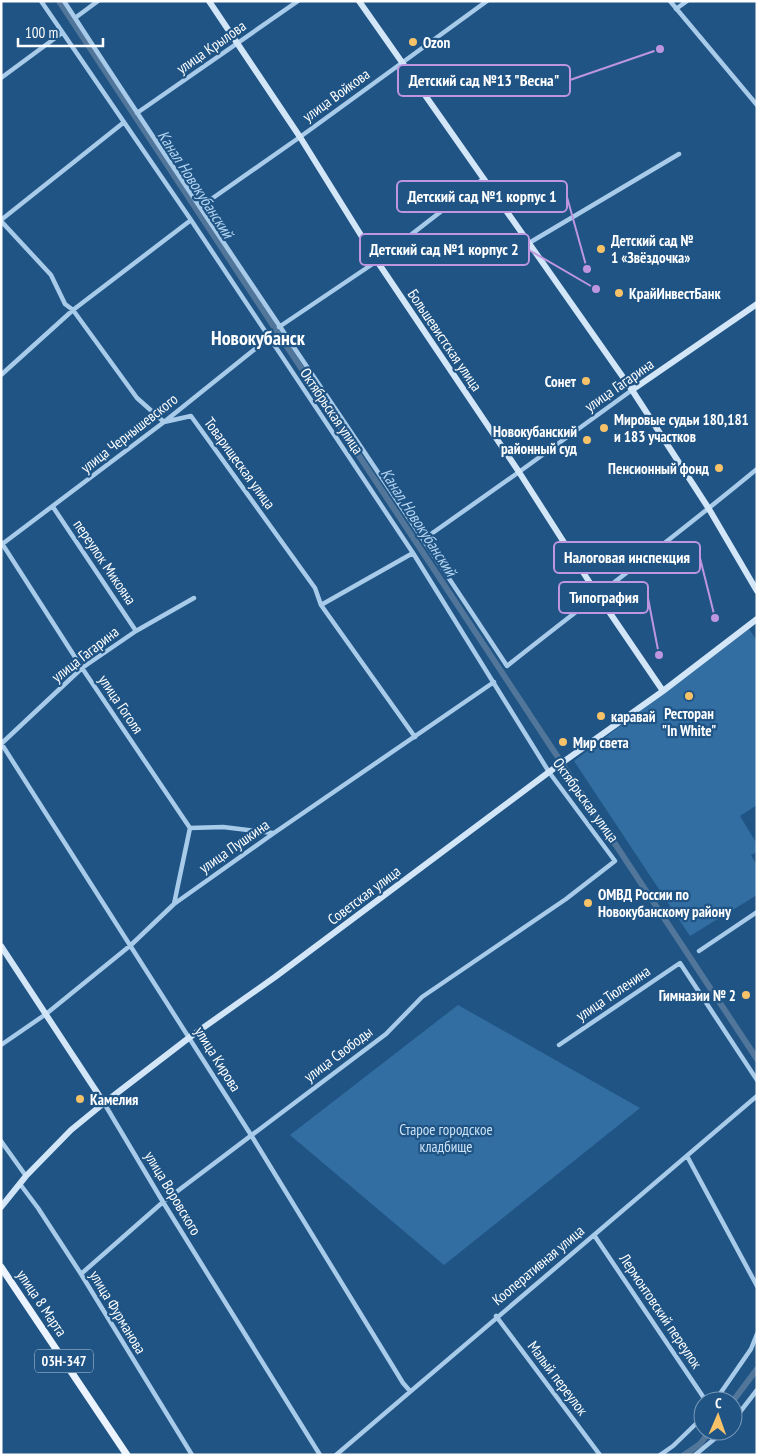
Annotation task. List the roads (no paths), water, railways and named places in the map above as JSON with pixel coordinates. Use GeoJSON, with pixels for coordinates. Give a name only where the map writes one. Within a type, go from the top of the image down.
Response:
{"type":"FeatureCollection","features":[{"type":"Feature","properties":{"kind":"main road","name":"Большевистская улица"},"geometry":{"type":"LineString","coordinates":[[209,1],[300,137],[377,261],[663,691]]}},
{"type":"Feature","properties":{"kind":"main road"},"geometry":{"type":"LineString","coordinates":[[359,1],[632,390],[709,509],[757,591]]}},
{"type":"Feature","properties":{"kind":"main road","name":"улица Гагарина"},"geometry":{"type":"LineString","coordinates":[[632,390],[757,304]]}},
{"type":"Feature","properties":{"kind":"main road","name":"Советская улица"},"geometry":{"type":"LineString","coordinates":[[1,1207],[26,1176],[70,1130],[104,1103],[190,1037],[275,977],[549,772],[663,691],[757,619]]}},
{"type":"Feature","properties":{"kind":"main road","name":"улица Воровского"},"geometry":{"type":"LineString","coordinates":[[1,946],[104,1103]]}},
{"type":"Feature","properties":{"kind":"main road","name":"улица 8 Марта"},"geometry":{"type":"LineString","coordinates":[[1,1266],[127,1455]]}},
{"type":"Feature","properties":{"kind":"street","name":"Октябрьская улица"},"geometry":{"type":"LineString","coordinates":[[41,1],[191,220],[413,553],[549,772],[615,862]]}},
{"type":"Feature","properties":{"kind":"street","name":"Октябрьская улица"},"geometry":{"type":"LineString","coordinates":[[64,1],[279,327],[424,539],[507,666],[597,594]]}},
{"type":"Feature","properties":{"kind":"street"},"geometry":{"type":"LineString","coordinates":[[75,18],[98,1]]}},
{"type":"Feature","properties":{"kind":"street","name":"улица Крылова"},"geometry":{"type":"LineString","coordinates":[[137,113],[298,1]]}},
{"type":"Feature","properties":{"kind":"street","name":"улица Войкова"},"geometry":{"type":"LineString","coordinates":[[200,208],[487,1]]}},
{"type":"Feature","properties":{"kind":"street"},"geometry":{"type":"LineString","coordinates":[[670,1],[757,105]]}},
{"type":"Feature","properties":{"kind":"street"},"geometry":{"type":"LineString","coordinates":[[676,9],[687,1]]}},
{"type":"Feature","properties":{"kind":"street"},"geometry":{"type":"LineString","coordinates":[[1,78],[62,33]]}},
{"type":"Feature","properties":{"kind":"street"},"geometry":{"type":"LineString","coordinates":[[123,123],[1,220],[51,275],[65,304],[73,310],[137,398],[164,422]]}},
{"type":"Feature","properties":{"kind":"street"},"geometry":{"type":"LineString","coordinates":[[529,243],[679,154]]}},
{"type":"Feature","properties":{"kind":"street"},"geometry":{"type":"LineString","coordinates":[[279,327],[377,261],[484,179]]}},
{"type":"Feature","properties":{"kind":"street"},"geometry":{"type":"LineString","coordinates":[[1,375],[73,310],[191,220]]}},
{"type":"Feature","properties":{"kind":"street","name":"улица Чернышевского"},"geometry":{"type":"LineString","coordinates":[[2,544],[164,422],[269,338]]}},
{"type":"Feature","properties":{"kind":"street","name":"улица Гагарина"},"geometry":{"type":"LineString","coordinates":[[424,539],[632,390]]}},
{"type":"Feature","properties":{"kind":"street","name":"Товарищеская улица"},"geometry":{"type":"LineString","coordinates":[[164,422],[191,416],[314,588],[322,605],[415,737]]}},
{"type":"Feature","properties":{"kind":"street"},"geometry":{"type":"LineString","coordinates":[[597,594],[709,509],[757,469]]}},
{"type":"Feature","properties":{"kind":"street","name":"переулок Микояна"},"geometry":{"type":"LineString","coordinates":[[53,507],[136,631]]}},
{"type":"Feature","properties":{"kind":"street","name":"улица Гоголя"},"geometry":{"type":"LineString","coordinates":[[2,544],[82,668],[190,828]]}},
{"type":"Feature","properties":{"kind":"street"},"geometry":{"type":"LineString","coordinates":[[322,605],[413,553]]}},
{"type":"Feature","properties":{"kind":"street","name":"улица Гагарина"},"geometry":{"type":"LineString","coordinates":[[1,743],[82,668],[136,631],[194,598]]}},
{"type":"Feature","properties":{"kind":"street","name":"улица Пушкина"},"geometry":{"type":"LineString","coordinates":[[1,1046],[46,1014],[131,945],[174,904],[494,682]]}},
{"type":"Feature","properties":{"kind":"street","name":"улица Кирова"},"geometry":{"type":"LineString","coordinates":[[1,743],[190,1037],[403,1383],[410,1391]]}},
{"type":"Feature","properties":{"kind":"street"},"geometry":{"type":"LineString","coordinates":[[174,904],[190,828],[224,827],[274,833]]}},
{"type":"Feature","properties":{"kind":"street","name":"улица Свободы"},"geometry":{"type":"LineString","coordinates":[[81,1274],[163,1202],[386,1034],[422,997],[566,899],[615,862]]}},
{"type":"Feature","properties":{"kind":"street"},"geometry":{"type":"LineString","coordinates":[[698,951],[757,912]]}},
{"type":"Feature","properties":{"kind":"street","name":"улица Тюленина"},"geometry":{"type":"LineString","coordinates":[[559,1045],[680,963],[757,1080]]}},
{"type":"Feature","properties":{"kind":"street","name":"Кооперативная улица"},"geometry":{"type":"LineString","coordinates":[[336,1455],[496,1316],[757,1096]]}},
{"type":"Feature","properties":{"kind":"street","name":"улица Воровского"},"geometry":{"type":"LineString","coordinates":[[104,1103],[320,1455]]}},
{"type":"Feature","properties":{"kind":"street"},"geometry":{"type":"LineString","coordinates":[[1,1141],[26,1176]]}},
{"type":"Feature","properties":{"kind":"street"},"geometry":{"type":"LineString","coordinates":[[687,1156],[757,1286]]}},
{"type":"Feature","properties":{"kind":"street","name":"улица Фурманова"},"geometry":{"type":"LineString","coordinates":[[20,1184],[81,1274],[192,1455]]}},
{"type":"Feature","properties":{"kind":"street","name":"Лермонтовский переулок"},"geometry":{"type":"LineString","coordinates":[[594,1235],[699,1391]]}},
{"type":"Feature","properties":{"kind":"street","name":"Малый переулок"},"geometry":{"type":"LineString","coordinates":[[496,1316],[600,1455]]}},
{"type":"Feature","properties":{"kind":"street"},"geometry":{"type":"LineString","coordinates":[[722,1391],[751,1349],[757,1334]]}},
{"type":"Feature","properties":{"kind":"street"},"geometry":{"type":"LineString","coordinates":[[743,1408],[757,1390]]}},
{"type":"Feature","properties":{"kind":"street"},"geometry":{"type":"LineString","coordinates":[[660,1455],[673,1446],[693,1426]]}},
{"type":"Feature","properties":{"kind":"street"},"geometry":{"type":"LineString","coordinates":[[695,1455],[712,1441]]}},
{"type":"Feature","properties":{"kind":"waterway","name":"Канал Новокубанский"},"geometry":{"type":"LineString","coordinates":[[59,1],[757,1059]]}},
{"type":"Feature","properties":{"kind":"waterway","name":"Канал Новокубанский"},"geometry":{"type":"LineString","coordinates":[[740,1391],[757,1369]]}},
{"type":"Feature","properties":{"kind":"waterway","name":"Канал Новокубанский"},"geometry":{"type":"LineString","coordinates":[[684,1455],[702,1441]]}},
{"type":"Feature","properties":{"kind":"place","name":"Ozon"},"geometry":{"type":"Point","coordinates":[413,42]}},
{"type":"Feature","properties":{"kind":"place","name":"Детский сад №13 \"Весна\""},"geometry":{"type":"Point","coordinates":[660,49]}},
{"type":"Feature","properties":{"kind":"place","name":"Детский сад № 1 «Звёздочка»"},"geometry":{"type":"Point","coordinates":[601,249]}},
{"type":"Feature","properties":{"kind":"place","name":"Детский сад №1 корпус 1"},"geometry":{"type":"Point","coordinates":[587,269]}},
{"type":"Feature","properties":{"kind":"place","name":"Детский сад №1 корпус 2"},"geometry":{"type":"Point","coordinates":[596,289]}},
{"type":"Feature","properties":{"kind":"place","name":"КрайИнвестБанк"},"geometry":{"type":"Point","coordinates":[619,293]}},
{"type":"Feature","properties":{"kind":"place","name":"Сонет"},"geometry":{"type":"Point","coordinates":[586,381]}},
{"type":"Feature","properties":{"kind":"place","name":"Мировые судьи 180,181 и 183 участков"},"geometry":{"type":"Point","coordinates":[604,428]}},
{"type":"Feature","properties":{"kind":"place","name":"Новокубанский районный суд"},"geometry":{"type":"Point","coordinates":[587,440]}},
{"type":"Feature","properties":{"kind":"place","name":"Пенсионный фонд"},"geometry":{"type":"Point","coordinates":[719,468]}},
{"type":"Feature","properties":{"kind":"place","name":"Налоговая инспекция"},"geometry":{"type":"Point","coordinates":[715,618]}},
{"type":"Feature","properties":{"kind":"place","name":"Типография"},"geometry":{"type":"Point","coordinates":[659,655]}},
{"type":"Feature","properties":{"kind":"place","name":"Ресторан \"In White\""},"geometry":{"type":"Point","coordinates":[689,696]}},
{"type":"Feature","properties":{"kind":"place","name":"каравай"},"geometry":{"type":"Point","coordinates":[601,716]}},
{"type":"Feature","properties":{"kind":"place","name":"Мир света"},"geometry":{"type":"Point","coordinates":[563,742]}},
{"type":"Feature","properties":{"kind":"place","name":"ОМВД России по Новокубанскому району"},"geometry":{"type":"Point","coordinates":[588,903]}},
{"type":"Feature","properties":{"kind":"place","name":"Гимназии № 2"},"geometry":{"type":"Point","coordinates":[746,995]}},
{"type":"Feature","properties":{"kind":"place","name":"Камелия"},"geometry":{"type":"Point","coordinates":[80,1099]}},
{"type":"Feature","properties":{"kind":"district","name":"Новокубанск"},"geometry":{"type":"Point","coordinates":[258,338]}},
{"type":"Feature","properties":{"kind":"park label","name":"Старое городское кладбище"},"geometry":{"type":"Point","coordinates":[446,1138]}}]}
